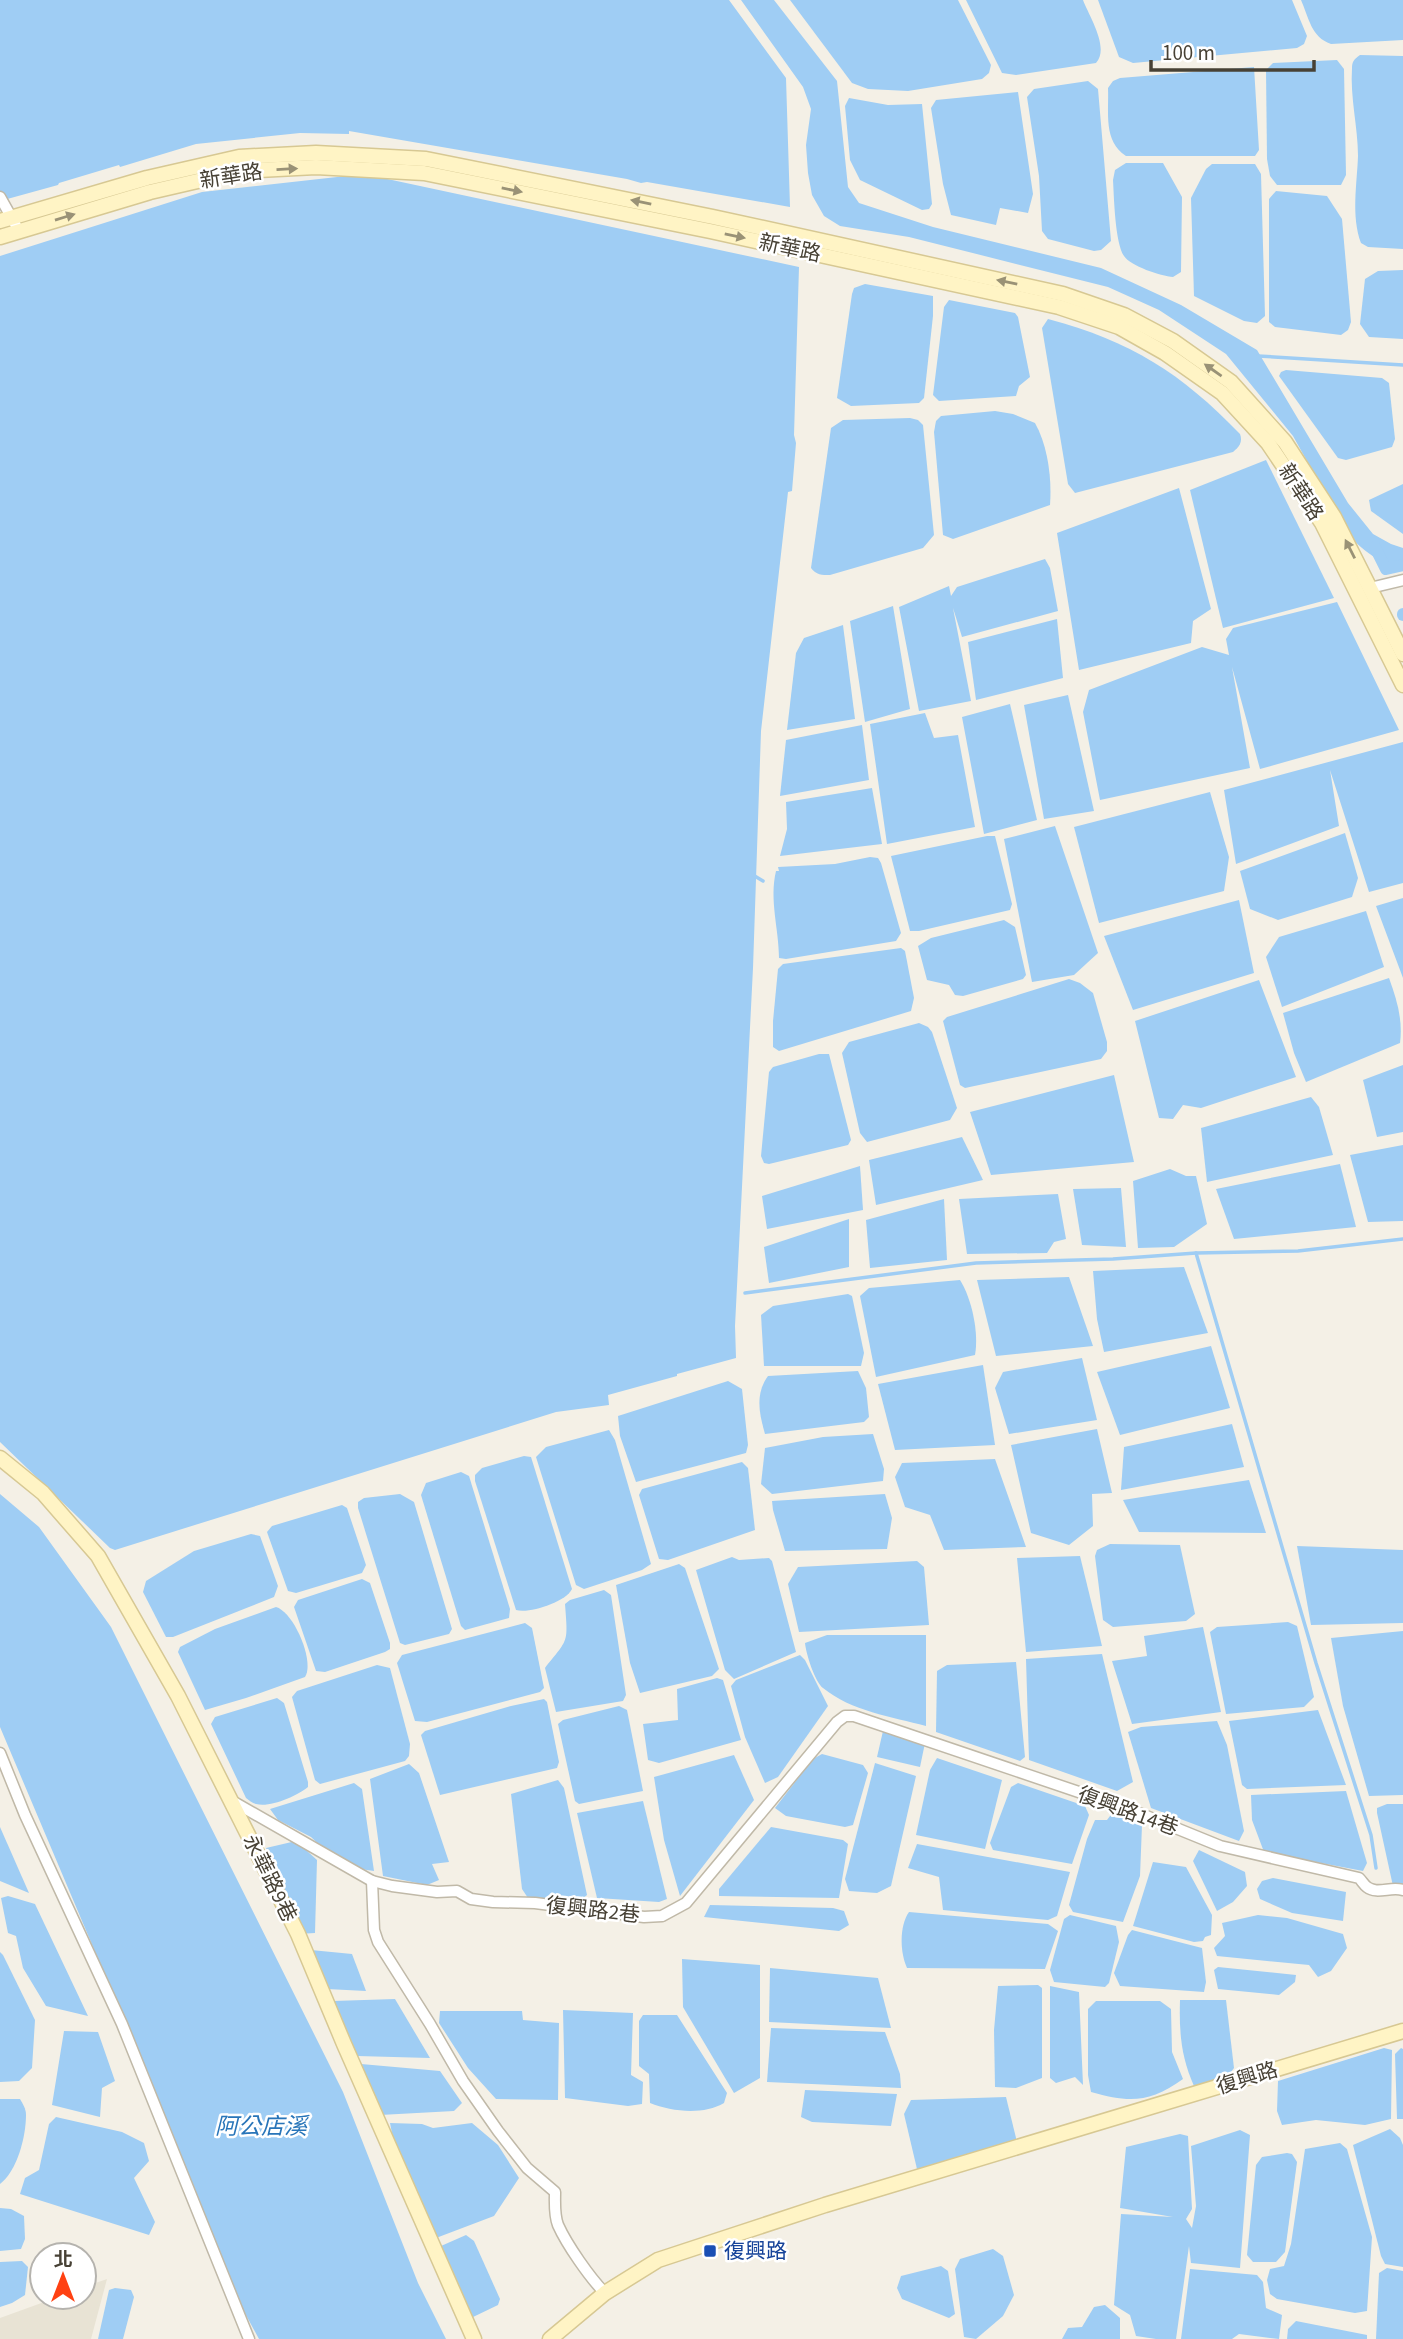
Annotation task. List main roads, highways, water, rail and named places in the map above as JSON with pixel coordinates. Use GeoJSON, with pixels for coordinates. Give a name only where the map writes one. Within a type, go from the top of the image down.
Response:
{"type":"FeatureCollection","features":[{"type":"Feature","properties":{"kind":"water"},"geometry":{"type":"Polygon","coordinates":[[[0,0],[729,0],[786,78],[790,207],[349,131],[349,134],[300,133],[196,144],[0,201],[0,0]]]}},
{"type":"Feature","properties":{"kind":"water"},"geometry":{"type":"Polygon","coordinates":[[[741,0],[774,0],[837,81],[848,187],[859,203],[933,227],[1101,268],[1181,305],[1257,350],[1348,503],[1373,534],[1403,548],[1403,566],[1372,556],[1347,533],[1293,436],[1226,354],[1159,310],[1108,287],[909,237],[840,226],[824,216],[812,195],[808,173],[806,145],[811,109],[803,87],[741,0]]]}},
{"type":"Feature","properties":{"kind":"water"},"geometry":{"type":"Polygon","coordinates":[[[790,0],[958,0],[991,65],[989,73],[982,79],[908,91],[868,89],[852,83],[790,0]]]}},
{"type":"Feature","properties":{"kind":"water"},"geometry":{"type":"Polygon","coordinates":[[[966,0],[1083,0],[1100,41],[1100,57],[1096,63],[1016,75],[1002,73],[966,0]]]}},
{"type":"Feature","properties":{"kind":"water"},"geometry":{"type":"Polygon","coordinates":[[[1098,0],[1292,0],[1307,36],[1304,44],[1297,48],[1133,63],[1119,57],[1098,0]]]}},
{"type":"Feature","properties":{"kind":"water"},"geometry":{"type":"Polygon","coordinates":[[[1301,0],[1403,0],[1403,40],[1331,44],[1315,32],[1301,0]]]}},
{"type":"Feature","properties":{"kind":"water"},"geometry":{"type":"Polygon","coordinates":[[[1360,55],[1403,56],[1403,249],[1368,247],[1361,243],[1358,233],[1355,211],[1358,145],[1352,66],[1360,55]]]}},
{"type":"Feature","properties":{"kind":"water"},"geometry":{"type":"Polygon","coordinates":[[[1337,60],[1344,69],[1346,175],[1341,185],[1277,185],[1270,176],[1267,159],[1266,70],[1273,63],[1337,60]]]}},
{"type":"Feature","properties":{"kind":"water"},"geometry":{"type":"Polygon","coordinates":[[[1254,67],[1259,150],[1255,156],[1126,156],[1114,143],[1108,117],[1108,88],[1113,81],[1120,78],[1254,67]]]}},
{"type":"Feature","properties":{"kind":"water"},"geometry":{"type":"Polygon","coordinates":[[[1088,81],[1098,89],[1111,241],[1101,250],[1094,251],[1048,239],[1042,231],[1039,176],[1027,97],[1034,89],[1088,81]]]}},
{"type":"Feature","properties":{"kind":"water"},"geometry":{"type":"Polygon","coordinates":[[[1018,92],[1033,194],[1028,213],[1000,208],[996,225],[951,215],[943,184],[931,108],[936,100],[1018,92]]]}},
{"type":"Feature","properties":{"kind":"water"},"geometry":{"type":"Polygon","coordinates":[[[849,98],[888,105],[922,104],[932,204],[929,209],[922,210],[860,180],[850,160],[845,106],[849,98]]]}},
{"type":"Feature","properties":{"kind":"water"},"geometry":{"type":"Polygon","coordinates":[[[1126,163],[1163,163],[1182,197],[1181,272],[1173,277],[1139,267],[1127,260],[1121,250],[1113,180],[1115,170],[1126,163]]]}},
{"type":"Feature","properties":{"kind":"water"},"geometry":{"type":"Polygon","coordinates":[[[1212,164],[1255,164],[1261,174],[1265,316],[1257,323],[1244,321],[1194,296],[1191,198],[1206,169],[1212,164]]]}},
{"type":"Feature","properties":{"kind":"water"},"geometry":{"type":"Polygon","coordinates":[[[364,174],[799,267],[794,435],[796,443],[761,731],[753,968],[735,1326],[736,1358],[608,1395],[609,1405],[556,1412],[115,1550],[0,1442],[0,256],[202,192],[364,174]]]}},
{"type":"Feature","properties":{"kind":"water"},"geometry":{"type":"Polygon","coordinates":[[[1276,191],[1327,196],[1342,219],[1351,322],[1348,330],[1341,335],[1275,327],[1269,322],[1269,199],[1276,191]]]}},
{"type":"Feature","properties":{"kind":"water"},"geometry":{"type":"Polygon","coordinates":[[[1403,270],[1403,339],[1369,337],[1360,324],[1365,279],[1378,271],[1403,270]]]}},
{"type":"Feature","properties":{"kind":"water"},"geometry":{"type":"Polygon","coordinates":[[[865,284],[933,296],[924,398],[919,403],[851,406],[837,398],[852,294],[854,288],[865,284]]]}},
{"type":"Feature","properties":{"kind":"water"},"geometry":{"type":"Polygon","coordinates":[[[949,300],[1015,313],[1018,317],[1030,377],[1019,386],[1016,396],[939,401],[933,395],[944,307],[949,300]]]}},
{"type":"Feature","properties":{"kind":"water"},"geometry":{"type":"Polygon","coordinates":[[[1048,319],[1105,338],[1153,362],[1197,393],[1218,412],[1240,434],[1239,446],[1233,452],[1075,493],[1068,484],[1042,328],[1048,319]]]}},
{"type":"Feature","properties":{"kind":"water"},"geometry":{"type":"Polygon","coordinates":[[[1286,370],[1382,378],[1389,383],[1395,439],[1392,447],[1346,460],[1338,458],[1279,376],[1286,370]]]}},
{"type":"Feature","properties":{"kind":"water"},"geometry":{"type":"Polygon","coordinates":[[[995,411],[1013,414],[1035,423],[1048,463],[1050,505],[953,539],[943,535],[934,432],[936,421],[941,416],[995,411]]]}},
{"type":"Feature","properties":{"kind":"water"},"geometry":{"type":"Polygon","coordinates":[[[910,418],[923,425],[934,535],[923,548],[830,575],[815,572],[811,568],[831,428],[843,420],[910,418]]]}},
{"type":"Feature","properties":{"kind":"water"},"geometry":{"type":"Polygon","coordinates":[[[1266,460],[1334,598],[1223,628],[1190,490],[1266,460]]]}},
{"type":"Feature","properties":{"kind":"water"},"geometry":{"type":"Polygon","coordinates":[[[1403,484],[1403,534],[1371,511],[1369,500],[1403,484]]]}},
{"type":"Feature","properties":{"kind":"water"},"geometry":{"type":"Polygon","coordinates":[[[1179,488],[1211,609],[1193,621],[1191,643],[1079,670],[1057,533],[1179,488]]]}},
{"type":"Feature","properties":{"kind":"water"},"geometry":{"type":"Polygon","coordinates":[[[1045,559],[1050,568],[1058,611],[962,637],[953,608],[971,701],[919,711],[899,607],[949,586],[951,596],[957,587],[1045,559]]]}},
{"type":"Feature","properties":{"kind":"water"},"geometry":{"type":"Polygon","coordinates":[[[1337,602],[1399,730],[1260,769],[1232,667],[1250,768],[1100,800],[1083,712],[1089,690],[1202,647],[1229,655],[1226,639],[1233,628],[1337,602]]]}},
{"type":"Feature","properties":{"kind":"water"},"geometry":{"type":"Polygon","coordinates":[[[893,606],[910,709],[865,722],[850,621],[893,606]]]}},
{"type":"Feature","properties":{"kind":"water"},"geometry":{"type":"Polygon","coordinates":[[[1057,619],[1063,678],[976,700],[968,642],[1057,619]]]}},
{"type":"Feature","properties":{"kind":"water"},"geometry":{"type":"Polygon","coordinates":[[[843,625],[855,719],[787,730],[796,653],[804,638],[843,625]]]}},
{"type":"Feature","properties":{"kind":"water"},"geometry":{"type":"Polygon","coordinates":[[[1068,695],[1094,811],[1044,819],[1024,705],[1068,695]]]}},
{"type":"Feature","properties":{"kind":"water"},"geometry":{"type":"Polygon","coordinates":[[[1010,704],[1037,820],[984,834],[962,717],[1010,704]]]}},
{"type":"Feature","properties":{"kind":"water"},"geometry":{"type":"Polygon","coordinates":[[[925,713],[934,738],[958,735],[975,827],[887,844],[870,724],[925,713]]]}},
{"type":"Feature","properties":{"kind":"water"},"geometry":{"type":"Polygon","coordinates":[[[862,725],[869,780],[780,796],[786,740],[862,725]]]}},
{"type":"Feature","properties":{"kind":"water"},"geometry":{"type":"Polygon","coordinates":[[[1403,742],[1403,883],[1369,892],[1330,770],[1339,826],[1236,864],[1224,790],[1403,742]]]}},
{"type":"Feature","properties":{"kind":"water"},"geometry":{"type":"Polygon","coordinates":[[[872,788],[882,844],[780,856],[787,829],[786,802],[872,788]]]}},
{"type":"Feature","properties":{"kind":"water"},"geometry":{"type":"Polygon","coordinates":[[[1210,792],[1229,857],[1224,891],[1099,923],[1074,827],[1210,792]]]}},
{"type":"Feature","properties":{"kind":"water"},"geometry":{"type":"Polygon","coordinates":[[[1055,826],[1098,953],[1074,975],[1032,982],[1004,839],[1055,826]]]}},
{"type":"Feature","properties":{"kind":"water"},"geometry":{"type":"Polygon","coordinates":[[[1345,833],[1358,878],[1352,897],[1278,920],[1250,909],[1240,871],[1345,833]]]}},
{"type":"Feature","properties":{"kind":"water"},"geometry":{"type":"Polygon","coordinates":[[[995,836],[1012,904],[1010,910],[910,931],[891,856],[995,836]]]}},
{"type":"Feature","properties":{"kind":"water"},"geometry":{"type":"Polygon","coordinates":[[[878,858],[881,863],[901,933],[896,941],[779,958],[774,904],[774,882],[778,867],[835,864],[878,858]]]}},
{"type":"Feature","properties":{"kind":"water"},"geometry":{"type":"Polygon","coordinates":[[[1403,898],[1403,978],[1376,906],[1403,898]]]}},
{"type":"Feature","properties":{"kind":"water"},"geometry":{"type":"Polygon","coordinates":[[[1239,900],[1254,973],[1133,1010],[1104,936],[1239,900]]]}},
{"type":"Feature","properties":{"kind":"water"},"geometry":{"type":"Polygon","coordinates":[[[1366,911],[1384,967],[1282,1007],[1266,957],[1279,937],[1366,911]]]}},
{"type":"Feature","properties":{"kind":"water"},"geometry":{"type":"Polygon","coordinates":[[[1004,920],[1015,927],[1026,975],[1023,979],[963,996],[955,995],[949,985],[927,980],[918,946],[931,938],[1004,920]]]}},
{"type":"Feature","properties":{"kind":"water"},"geometry":{"type":"Polygon","coordinates":[[[901,948],[905,951],[914,998],[911,1011],[779,1051],[773,1047],[778,969],[783,964],[901,948]]]}},
{"type":"Feature","properties":{"kind":"water"},"geometry":{"type":"Polygon","coordinates":[[[1389,978],[1399,1010],[1400,1043],[1306,1082],[1294,1053],[1283,1013],[1389,978]]]}},
{"type":"Feature","properties":{"kind":"water"},"geometry":{"type":"Polygon","coordinates":[[[1069,979],[1093,993],[1107,1042],[1107,1051],[1101,1059],[965,1088],[960,1085],[943,1021],[947,1017],[1069,979]]]}},
{"type":"Feature","properties":{"kind":"water"},"geometry":{"type":"Polygon","coordinates":[[[1259,980],[1296,1077],[1201,1108],[1183,1105],[1173,1119],[1159,1118],[1135,1021],[1259,980]]]}},
{"type":"Feature","properties":{"kind":"water"},"geometry":{"type":"Polygon","coordinates":[[[919,1023],[932,1032],[957,1108],[950,1120],[867,1142],[860,1133],[842,1053],[849,1042],[919,1023]]]}},
{"type":"Feature","properties":{"kind":"water"},"geometry":{"type":"Polygon","coordinates":[[[819,1054],[829,1054],[851,1140],[848,1145],[764,1163],[761,1156],[769,1072],[773,1067],[819,1054]]]}},
{"type":"Feature","properties":{"kind":"water"},"geometry":{"type":"Polygon","coordinates":[[[1403,1065],[1403,1132],[1377,1137],[1363,1080],[1403,1065]]]}},
{"type":"Feature","properties":{"kind":"water"},"geometry":{"type":"Polygon","coordinates":[[[1114,1075],[1134,1162],[991,1175],[970,1112],[1114,1075]]]}},
{"type":"Feature","properties":{"kind":"water"},"geometry":{"type":"Polygon","coordinates":[[[1311,1097],[1319,1107],[1333,1155],[1207,1182],[1201,1128],[1311,1097]]]}},
{"type":"Feature","properties":{"kind":"water"},"geometry":{"type":"Polygon","coordinates":[[[962,1137],[983,1180],[876,1205],[869,1160],[962,1137]]]}},
{"type":"Feature","properties":{"kind":"water"},"geometry":{"type":"Polygon","coordinates":[[[1403,1145],[1403,1221],[1368,1222],[1350,1155],[1403,1145]]]}},
{"type":"Feature","properties":{"kind":"water"},"geometry":{"type":"Polygon","coordinates":[[[1340,1164],[1356,1227],[1234,1239],[1216,1189],[1340,1164]]]}},
{"type":"Feature","properties":{"kind":"water"},"geometry":{"type":"Polygon","coordinates":[[[860,1166],[863,1210],[767,1229],[762,1196],[860,1166]]]}},
{"type":"Feature","properties":{"kind":"water"},"geometry":{"type":"Polygon","coordinates":[[[1170,1169],[1186,1176],[1196,1176],[1207,1224],[1174,1247],[1138,1248],[1133,1181],[1170,1169]]]}},
{"type":"Feature","properties":{"kind":"water"},"geometry":{"type":"Polygon","coordinates":[[[1121,1188],[1126,1247],[1082,1245],[1073,1189],[1121,1188]]]}},
{"type":"Feature","properties":{"kind":"water"},"geometry":{"type":"Polygon","coordinates":[[[1058,1194],[1066,1239],[1054,1242],[1047,1253],[967,1254],[959,1199],[1058,1194]]]}},
{"type":"Feature","properties":{"kind":"water"},"geometry":{"type":"Polygon","coordinates":[[[944,1199],[947,1260],[870,1268],[866,1220],[944,1199]]]}},
{"type":"Feature","properties":{"kind":"water"},"geometry":{"type":"Polygon","coordinates":[[[849,1219],[849,1267],[769,1283],[764,1247],[849,1219]]]}},
{"type":"Feature","properties":{"kind":"water"},"geometry":{"type":"Polygon","coordinates":[[[1184,1267],[1208,1333],[1104,1352],[1097,1319],[1093,1271],[1184,1267]]]}},
{"type":"Feature","properties":{"kind":"water"},"geometry":{"type":"Polygon","coordinates":[[[1069,1277],[1093,1346],[996,1356],[977,1280],[1069,1277]]]}},
{"type":"Feature","properties":{"kind":"water"},"geometry":{"type":"Polygon","coordinates":[[[960,1280],[973,1316],[975,1355],[876,1377],[860,1296],[869,1288],[960,1280]]]}},
{"type":"Feature","properties":{"kind":"water"},"geometry":{"type":"Polygon","coordinates":[[[848,1294],[852,1296],[864,1353],[861,1366],[764,1366],[761,1315],[773,1306],[848,1294]]]}},
{"type":"Feature","properties":{"kind":"water"},"geometry":{"type":"Polygon","coordinates":[[[1211,1346],[1230,1408],[1120,1435],[1097,1372],[1211,1346]]]}},
{"type":"Feature","properties":{"kind":"water"},"geometry":{"type":"Polygon","coordinates":[[[1082,1358],[1097,1420],[1009,1434],[995,1388],[1003,1372],[1082,1358]]]}},
{"type":"Feature","properties":{"kind":"water"},"geometry":{"type":"Polygon","coordinates":[[[983,1365],[995,1445],[895,1450],[878,1384],[983,1365]]]}},
{"type":"Feature","properties":{"kind":"water"},"geometry":{"type":"Polygon","coordinates":[[[858,1371],[866,1388],[869,1417],[864,1422],[765,1434],[759,1404],[761,1390],[768,1376],[858,1371]]]}},
{"type":"Feature","properties":{"kind":"water"},"geometry":{"type":"Polygon","coordinates":[[[728,1381],[742,1389],[748,1445],[746,1453],[636,1482],[620,1436],[618,1416],[728,1381]]]}},
{"type":"Feature","properties":{"kind":"water"},"geometry":{"type":"Polygon","coordinates":[[[1232,1424],[1244,1467],[1121,1490],[1124,1447],[1232,1424]]]}},
{"type":"Feature","properties":{"kind":"water"},"geometry":{"type":"Polygon","coordinates":[[[1097,1429],[1112,1493],[1092,1494],[1093,1526],[1069,1545],[1031,1533],[1011,1445],[1097,1429]]]}},
{"type":"Feature","properties":{"kind":"water"},"geometry":{"type":"Polygon","coordinates":[[[609,1430],[615,1440],[651,1564],[642,1570],[584,1589],[576,1585],[536,1457],[546,1447],[609,1430]]]}},
{"type":"Feature","properties":{"kind":"water"},"geometry":{"type":"Polygon","coordinates":[[[873,1434],[884,1469],[883,1481],[772,1494],[761,1484],[765,1448],[823,1437],[873,1434]]]}},
{"type":"Feature","properties":{"kind":"water"},"geometry":{"type":"Polygon","coordinates":[[[524,1456],[531,1457],[572,1589],[555,1602],[538,1609],[522,1611],[516,1610],[475,1475],[482,1468],[524,1456]]]}},
{"type":"Feature","properties":{"kind":"water"},"geometry":{"type":"Polygon","coordinates":[[[995,1459],[1026,1547],[944,1550],[930,1515],[905,1507],[895,1477],[902,1463],[995,1459]]]}},
{"type":"Feature","properties":{"kind":"water"},"geometry":{"type":"Polygon","coordinates":[[[742,1462],[748,1468],[755,1530],[668,1560],[659,1559],[639,1495],[642,1489],[742,1462]]]}},
{"type":"Feature","properties":{"kind":"water"},"geometry":{"type":"Polygon","coordinates":[[[461,1472],[469,1476],[510,1609],[509,1618],[465,1630],[461,1626],[421,1495],[426,1483],[461,1472]]]}},
{"type":"Feature","properties":{"kind":"water"},"geometry":{"type":"Polygon","coordinates":[[[1249,1480],[1266,1533],[1139,1532],[1123,1500],[1249,1480]]]}},
{"type":"Feature","properties":{"kind":"water","name":"阿公店溪"},"geometry":{"type":"Polygon","coordinates":[[[0,1494],[39,1527],[111,1627],[343,2092],[418,2283],[446,2339],[259,2339],[241,2306],[0,1727],[0,1494]]]}},
{"type":"Feature","properties":{"kind":"water"},"geometry":{"type":"Polygon","coordinates":[[[400,1494],[414,1502],[452,1629],[449,1634],[405,1645],[400,1643],[358,1508],[358,1502],[364,1498],[400,1494]]]}},
{"type":"Feature","properties":{"kind":"water"},"geometry":{"type":"Polygon","coordinates":[[[885,1494],[892,1518],[887,1549],[785,1551],[772,1501],[885,1494]]]}},
{"type":"Feature","properties":{"kind":"water"},"geometry":{"type":"Polygon","coordinates":[[[342,1505],[347,1508],[366,1565],[362,1573],[296,1593],[288,1591],[267,1532],[272,1526],[342,1505]]]}},
{"type":"Feature","properties":{"kind":"water"},"geometry":{"type":"Polygon","coordinates":[[[251,1534],[260,1536],[278,1586],[274,1597],[173,1637],[166,1637],[143,1592],[146,1581],[194,1551],[251,1534]]]}},
{"type":"Feature","properties":{"kind":"water"},"geometry":{"type":"Polygon","coordinates":[[[1110,1544],[1180,1545],[1195,1614],[1186,1621],[1113,1627],[1103,1620],[1095,1556],[1097,1550],[1110,1544]]]}},
{"type":"Feature","properties":{"kind":"water"},"geometry":{"type":"Polygon","coordinates":[[[1297,1546],[1403,1550],[1403,1623],[1311,1625],[1297,1546]]]}},
{"type":"Feature","properties":{"kind":"water"},"geometry":{"type":"Polygon","coordinates":[[[1080,1556],[1102,1646],[1026,1652],[1017,1558],[1080,1556]]]}},
{"type":"Feature","properties":{"kind":"water"},"geometry":{"type":"Polygon","coordinates":[[[732,1557],[739,1560],[769,1558],[772,1561],[796,1652],[734,1679],[725,1670],[696,1570],[732,1557]]]}},
{"type":"Feature","properties":{"kind":"water"},"geometry":{"type":"Polygon","coordinates":[[[917,1561],[924,1567],[929,1625],[799,1632],[788,1584],[798,1567],[917,1561]]]}},
{"type":"Feature","properties":{"kind":"water"},"geometry":{"type":"Polygon","coordinates":[[[679,1564],[685,1568],[719,1669],[712,1676],[640,1693],[630,1663],[616,1585],[679,1564]]]}},
{"type":"Feature","properties":{"kind":"water"},"geometry":{"type":"Polygon","coordinates":[[[362,1579],[370,1583],[390,1649],[325,1672],[316,1671],[294,1607],[298,1600],[362,1579]]]}},
{"type":"Feature","properties":{"kind":"water"},"geometry":{"type":"Polygon","coordinates":[[[604,1590],[611,1595],[626,1695],[623,1701],[556,1712],[545,1668],[565,1640],[565,1604],[604,1590]]]}},
{"type":"Feature","properties":{"kind":"water"},"geometry":{"type":"Polygon","coordinates":[[[276,1607],[290,1618],[301,1638],[307,1660],[305,1677],[205,1710],[178,1652],[180,1647],[215,1629],[276,1607]]]}},
{"type":"Feature","properties":{"kind":"water"},"geometry":{"type":"Polygon","coordinates":[[[1288,1622],[1297,1626],[1314,1697],[1304,1707],[1226,1714],[1210,1632],[1217,1627],[1288,1622]]]}},
{"type":"Feature","properties":{"kind":"water"},"geometry":{"type":"Polygon","coordinates":[[[525,1623],[532,1628],[544,1688],[540,1692],[427,1722],[415,1721],[397,1663],[402,1655],[525,1623]]]}},
{"type":"Feature","properties":{"kind":"water"},"geometry":{"type":"Polygon","coordinates":[[[1203,1627],[1221,1712],[1132,1724],[1112,1661],[1147,1656],[1144,1636],[1203,1627]]]}},
{"type":"Feature","properties":{"kind":"water"},"geometry":{"type":"Polygon","coordinates":[[[1403,1631],[1403,1795],[1369,1796],[1343,1706],[1331,1638],[1403,1631]]]}},
{"type":"Feature","properties":{"kind":"water"},"geometry":{"type":"Polygon","coordinates":[[[827,1635],[926,1635],[926,1726],[859,1708],[823,1688],[811,1667],[805,1643],[827,1635]]]}},
{"type":"Feature","properties":{"kind":"water"},"geometry":{"type":"Polygon","coordinates":[[[1102,1654],[1133,1782],[1117,1791],[1029,1760],[1026,1659],[1102,1654]]]}},
{"type":"Feature","properties":{"kind":"water"},"geometry":{"type":"Polygon","coordinates":[[[800,1655],[828,1706],[778,1777],[765,1783],[745,1737],[731,1686],[736,1680],[800,1655]]]}},
{"type":"Feature","properties":{"kind":"water"},"geometry":{"type":"Polygon","coordinates":[[[1016,1662],[1025,1757],[1020,1761],[936,1732],[937,1671],[947,1665],[1016,1662]]]}},
{"type":"Feature","properties":{"kind":"water"},"geometry":{"type":"Polygon","coordinates":[[[377,1665],[390,1668],[410,1744],[409,1756],[405,1761],[320,1784],[315,1780],[292,1697],[297,1691],[377,1665]]]}},
{"type":"Feature","properties":{"kind":"water"},"geometry":{"type":"Polygon","coordinates":[[[717,1678],[723,1680],[741,1740],[659,1763],[648,1760],[643,1724],[678,1720],[677,1689],[717,1678]]]}},
{"type":"Feature","properties":{"kind":"water"},"geometry":{"type":"Polygon","coordinates":[[[277,1698],[284,1703],[308,1787],[283,1800],[256,1804],[246,1798],[211,1724],[215,1717],[277,1698]]]}},
{"type":"Feature","properties":{"kind":"water"},"geometry":{"type":"Polygon","coordinates":[[[544,1699],[547,1702],[559,1762],[557,1768],[440,1795],[421,1735],[425,1731],[544,1699]]]}},
{"type":"Feature","properties":{"kind":"water"},"geometry":{"type":"Polygon","coordinates":[[[619,1706],[627,1710],[643,1791],[579,1804],[575,1801],[558,1724],[563,1720],[619,1706]]]}},
{"type":"Feature","properties":{"kind":"water"},"geometry":{"type":"Polygon","coordinates":[[[1318,1710],[1346,1785],[1247,1789],[1242,1785],[1229,1721],[1318,1710]]]}},
{"type":"Feature","properties":{"kind":"water"},"geometry":{"type":"Polygon","coordinates":[[[1217,1721],[1227,1745],[1244,1831],[1239,1841],[1151,1808],[1128,1732],[1141,1727],[1217,1721]]]}},
{"type":"Feature","properties":{"kind":"water"},"geometry":{"type":"Polygon","coordinates":[[[883,1731],[925,1743],[920,1767],[877,1757],[883,1731]]]}},
{"type":"Feature","properties":{"kind":"water"},"geometry":{"type":"Polygon","coordinates":[[[822,1754],[863,1765],[868,1773],[853,1825],[845,1827],[786,1816],[775,1808],[813,1759],[822,1754]]]}},
{"type":"Feature","properties":{"kind":"water"},"geometry":{"type":"Polygon","coordinates":[[[734,1755],[754,1800],[680,1896],[664,1840],[654,1777],[734,1755]]]}},
{"type":"Feature","properties":{"kind":"water"},"geometry":{"type":"Polygon","coordinates":[[[937,1758],[1002,1780],[985,1849],[916,1835],[930,1770],[937,1758]]]}},
{"type":"Feature","properties":{"kind":"water"},"geometry":{"type":"Polygon","coordinates":[[[875,1763],[916,1776],[891,1886],[877,1893],[849,1891],[845,1879],[875,1763]]]}},
{"type":"Feature","properties":{"kind":"water"},"geometry":{"type":"Polygon","coordinates":[[[409,1764],[419,1773],[449,1862],[432,1864],[439,1880],[427,1885],[383,1876],[370,1779],[409,1764]]]}},
{"type":"Feature","properties":{"kind":"water"},"geometry":{"type":"Polygon","coordinates":[[[558,1780],[564,1788],[587,1895],[576,1904],[528,1898],[522,1889],[511,1794],[558,1780]]]}},
{"type":"Feature","properties":{"kind":"water"},"geometry":{"type":"Polygon","coordinates":[[[354,1783],[362,1789],[374,1871],[360,1869],[327,1852],[311,1837],[278,1820],[270,1809],[354,1783]]]}},
{"type":"Feature","properties":{"kind":"water"},"geometry":{"type":"Polygon","coordinates":[[[1018,1783],[1085,1806],[1089,1815],[1072,1864],[993,1850],[990,1843],[1011,1787],[1018,1783]]]}},
{"type":"Feature","properties":{"kind":"water"},"geometry":{"type":"Polygon","coordinates":[[[1346,1791],[1367,1863],[1363,1871],[1264,1852],[1252,1820],[1251,1795],[1346,1791]]]}},
{"type":"Feature","properties":{"kind":"water"},"geometry":{"type":"Polygon","coordinates":[[[643,1801],[667,1899],[659,1902],[597,1898],[577,1813],[643,1801]]]}},
{"type":"Feature","properties":{"kind":"water"},"geometry":{"type":"Polygon","coordinates":[[[1387,1804],[1403,1804],[1403,1889],[1393,1886],[1377,1813],[1377,1808],[1387,1804]]]}},
{"type":"Feature","properties":{"kind":"water"},"geometry":{"type":"Polygon","coordinates":[[[1113,1812],[1142,1825],[1140,1876],[1123,1922],[1073,1912],[1069,1905],[1095,1820],[1107,1820],[1113,1812]]]}},
{"type":"Feature","properties":{"kind":"water"},"geometry":{"type":"Polygon","coordinates":[[[0,1827],[29,1893],[0,1881],[0,1827]]]}},
{"type":"Feature","properties":{"kind":"water"},"geometry":{"type":"Polygon","coordinates":[[[771,1827],[843,1840],[848,1844],[839,1898],[719,1896],[719,1889],[771,1827]]]}},
{"type":"Feature","properties":{"kind":"water"},"geometry":{"type":"Polygon","coordinates":[[[296,1841],[317,1860],[315,1933],[298,1934],[266,1848],[296,1841]]]}},
{"type":"Feature","properties":{"kind":"water"},"geometry":{"type":"Polygon","coordinates":[[[917,1844],[1070,1872],[1057,1916],[1048,1920],[943,1910],[939,1877],[908,1868],[917,1844]]]}},
{"type":"Feature","properties":{"kind":"water"},"geometry":{"type":"Polygon","coordinates":[[[1199,1850],[1245,1872],[1247,1886],[1233,1902],[1217,1911],[1193,1861],[1199,1850]]]}},
{"type":"Feature","properties":{"kind":"water"},"geometry":{"type":"Polygon","coordinates":[[[1153,1862],[1186,1867],[1212,1915],[1211,1935],[1203,1941],[1194,1942],[1133,1926],[1153,1862]]]}},
{"type":"Feature","properties":{"kind":"water"},"geometry":{"type":"Polygon","coordinates":[[[1273,1878],[1346,1892],[1343,1921],[1292,1913],[1260,1899],[1257,1889],[1262,1881],[1273,1878]]]}},
{"type":"Feature","properties":{"kind":"water"},"geometry":{"type":"Polygon","coordinates":[[[8,1896],[35,1904],[88,2016],[46,2006],[23,1968],[16,1936],[8,1933],[1,1898],[8,1896]]]}},
{"type":"Feature","properties":{"kind":"water"},"geometry":{"type":"Polygon","coordinates":[[[710,1905],[833,1908],[844,1911],[849,1925],[839,1931],[704,1917],[710,1905]]]}},
{"type":"Feature","properties":{"kind":"water"},"geometry":{"type":"Polygon","coordinates":[[[909,1912],[1048,1924],[1058,1931],[1045,1969],[907,1968],[902,1940],[903,1925],[909,1912]]]}},
{"type":"Feature","properties":{"kind":"water"},"geometry":{"type":"Polygon","coordinates":[[[1070,1915],[1116,1926],[1119,1942],[1109,1983],[1105,1987],[1054,1982],[1050,1970],[1064,1919],[1070,1915]]]}},
{"type":"Feature","properties":{"kind":"water"},"geometry":{"type":"Polygon","coordinates":[[[1258,1915],[1287,1918],[1343,1934],[1347,1948],[1331,1971],[1318,1977],[1309,1965],[1217,1956],[1214,1948],[1225,1936],[1222,1923],[1258,1915]]]}},
{"type":"Feature","properties":{"kind":"water"},"geometry":{"type":"Polygon","coordinates":[[[1132,1930],[1202,1948],[1206,1982],[1204,1992],[1120,1986],[1114,1973],[1132,1930]]]}},
{"type":"Feature","properties":{"kind":"water"},"geometry":{"type":"Polygon","coordinates":[[[311,1950],[352,1954],[366,1991],[327,1989],[311,1950]]]}},
{"type":"Feature","properties":{"kind":"water"},"geometry":{"type":"Polygon","coordinates":[[[0,1952],[35,2020],[32,2068],[19,2081],[0,2082],[0,1952]]]}},
{"type":"Feature","properties":{"kind":"water"},"geometry":{"type":"Polygon","coordinates":[[[682,1959],[760,1965],[760,2078],[734,2093],[683,2007],[682,1959]]]}},
{"type":"Feature","properties":{"kind":"water"},"geometry":{"type":"Polygon","coordinates":[[[1218,1967],[1296,1975],[1295,1982],[1279,1995],[1218,1989],[1214,1970],[1218,1967]]]}},
{"type":"Feature","properties":{"kind":"water"},"geometry":{"type":"Polygon","coordinates":[[[770,1968],[878,1978],[891,2028],[769,2022],[770,1968]]]}},
{"type":"Feature","properties":{"kind":"water"},"geometry":{"type":"Polygon","coordinates":[[[1038,1985],[1042,1988],[1042,2078],[1016,2088],[995,2087],[994,2030],[998,1986],[1038,1985]]]}},
{"type":"Feature","properties":{"kind":"water"},"geometry":{"type":"Polygon","coordinates":[[[1050,1986],[1079,1992],[1083,2085],[1075,2077],[1056,2083],[1050,2078],[1050,1986]]]}},
{"type":"Feature","properties":{"kind":"water"},"geometry":{"type":"Polygon","coordinates":[[[395,1999],[430,2058],[357,2056],[333,2001],[395,1999]]]}},
{"type":"Feature","properties":{"kind":"water"},"geometry":{"type":"Polygon","coordinates":[[[1180,2000],[1226,2000],[1234,2068],[1228,2076],[1194,2086],[1182,2044],[1180,2000]]]}},
{"type":"Feature","properties":{"kind":"water"},"geometry":{"type":"Polygon","coordinates":[[[1096,2001],[1160,2001],[1171,2009],[1172,2052],[1183,2079],[1160,2093],[1139,2099],[1117,2098],[1091,2092],[1088,2075],[1088,2009],[1096,2001]]]}},
{"type":"Feature","properties":{"kind":"water"},"geometry":{"type":"Polygon","coordinates":[[[563,2010],[633,2013],[631,2075],[643,2082],[642,2104],[628,2106],[565,2098],[563,2010]]]}},
{"type":"Feature","properties":{"kind":"water"},"geometry":{"type":"Polygon","coordinates":[[[440,2011],[522,2011],[523,2020],[559,2023],[558,2100],[496,2099],[468,2068],[439,2023],[440,2011]]]}},
{"type":"Feature","properties":{"kind":"water"},"geometry":{"type":"Polygon","coordinates":[[[643,2015],[677,2015],[727,2093],[724,2103],[698,2111],[688,2111],[650,2103],[649,2074],[639,2066],[639,2021],[643,2015]]]}},
{"type":"Feature","properties":{"kind":"water"},"geometry":{"type":"Polygon","coordinates":[[[771,2028],[885,2032],[900,2074],[901,2088],[767,2082],[771,2028]]]}},
{"type":"Feature","properties":{"kind":"water"},"geometry":{"type":"Polygon","coordinates":[[[64,2031],[98,2032],[115,2081],[102,2088],[100,2117],[52,2105],[64,2031]]]}},
{"type":"Feature","properties":{"kind":"water"},"geometry":{"type":"Polygon","coordinates":[[[1384,2048],[1392,2050],[1391,2119],[1365,2125],[1316,2120],[1282,2125],[1277,2111],[1278,2081],[1384,2048]]]}},
{"type":"Feature","properties":{"kind":"water"},"geometry":{"type":"Polygon","coordinates":[[[1401,2048],[1403,2119],[1397,2119],[1395,2054],[1401,2048]]]}},
{"type":"Feature","properties":{"kind":"water"},"geometry":{"type":"Polygon","coordinates":[[[361,2064],[440,2071],[462,2103],[454,2111],[380,2115],[361,2064]]]}},
{"type":"Feature","properties":{"kind":"water"},"geometry":{"type":"Polygon","coordinates":[[[805,2090],[897,2094],[891,2126],[812,2122],[801,2117],[805,2090]]]}},
{"type":"Feature","properties":{"kind":"water"},"geometry":{"type":"Polygon","coordinates":[[[1006,2097],[1017,2142],[917,2169],[904,2114],[911,2100],[1006,2097]]]}},
{"type":"Feature","properties":{"kind":"water"},"geometry":{"type":"Polygon","coordinates":[[[0,2099],[20,2099],[26,2115],[19,2153],[11,2171],[0,2184],[0,2099]]]}},
{"type":"Feature","properties":{"kind":"water"},"geometry":{"type":"Polygon","coordinates":[[[56,2117],[122,2132],[144,2143],[149,2161],[134,2178],[155,2222],[149,2235],[20,2194],[25,2178],[39,2170],[49,2124],[56,2117]]]}},
{"type":"Feature","properties":{"kind":"water"},"geometry":{"type":"Polygon","coordinates":[[[390,2123],[422,2124],[433,2128],[472,2123],[498,2145],[519,2178],[494,2216],[436,2238],[394,2143],[390,2123]]]}},
{"type":"Feature","properties":{"kind":"water"},"geometry":{"type":"Polygon","coordinates":[[[1390,2129],[1403,2145],[1403,2267],[1385,2264],[1381,2256],[1353,2145],[1390,2129]]]}},
{"type":"Feature","properties":{"kind":"water"},"geometry":{"type":"Polygon","coordinates":[[[1240,2130],[1250,2135],[1240,2268],[1191,2263],[1189,2246],[1176,2339],[1136,2336],[1130,2315],[1114,2305],[1121,2214],[1173,2217],[1120,2208],[1126,2147],[1180,2134],[1188,2136],[1192,2209],[1186,2219],[1192,2228],[1196,2206],[1191,2146],[1240,2130]]]}},
{"type":"Feature","properties":{"kind":"water"},"geometry":{"type":"Polygon","coordinates":[[[1340,2143],[1347,2149],[1372,2237],[1367,2311],[1355,2313],[1277,2299],[1270,2294],[1267,2280],[1270,2269],[1284,2266],[1291,2244],[1305,2149],[1340,2143]]]}},
{"type":"Feature","properties":{"kind":"water"},"geometry":{"type":"Polygon","coordinates":[[[1292,2154],[1297,2162],[1285,2252],[1276,2262],[1253,2262],[1247,2255],[1256,2165],[1262,2157],[1292,2154]]]}},
{"type":"Feature","properties":{"kind":"water"},"geometry":{"type":"Polygon","coordinates":[[[0,2208],[11,2209],[24,2216],[25,2239],[21,2249],[0,2251],[0,2208]]]}},
{"type":"Feature","properties":{"kind":"water"},"geometry":{"type":"Polygon","coordinates":[[[466,2235],[474,2241],[500,2299],[498,2305],[471,2318],[441,2246],[466,2235]]]}},
{"type":"Feature","properties":{"kind":"water"},"geometry":{"type":"Polygon","coordinates":[[[993,2249],[1003,2256],[1014,2295],[1003,2316],[976,2339],[964,2337],[955,2269],[960,2259],[993,2249]]]}},
{"type":"Feature","properties":{"kind":"water"},"geometry":{"type":"Polygon","coordinates":[[[22,2261],[28,2267],[25,2295],[0,2307],[0,2262],[22,2261]]]}},
{"type":"Feature","properties":{"kind":"water"},"geometry":{"type":"Polygon","coordinates":[[[941,2266],[948,2271],[955,2314],[949,2318],[902,2299],[897,2288],[901,2276],[941,2266]]]}},
{"type":"Feature","properties":{"kind":"water"},"geometry":{"type":"Polygon","coordinates":[[[1387,2268],[1403,2271],[1403,2339],[1376,2339],[1379,2273],[1387,2268]]]}},
{"type":"Feature","properties":{"kind":"water"},"geometry":{"type":"Polygon","coordinates":[[[1190,2269],[1257,2275],[1263,2282],[1266,2308],[1282,2315],[1279,2339],[1239,2334],[1232,2339],[1181,2339],[1190,2269]]]}},
{"type":"Feature","properties":{"kind":"water"},"geometry":{"type":"Polygon","coordinates":[[[109,2290],[131,2290],[134,2297],[123,2339],[98,2339],[109,2290]]]}},
{"type":"Feature","properties":{"kind":"water"},"geometry":{"type":"Polygon","coordinates":[[[1105,2305],[1120,2318],[1120,2339],[1062,2339],[1068,2328],[1082,2327],[1094,2307],[1105,2305]]]}},
{"type":"Feature","properties":{"kind":"water"},"geometry":{"type":"Polygon","coordinates":[[[1296,2321],[1367,2335],[1367,2339],[1287,2339],[1288,2329],[1296,2321]]]}},
{"type":"Feature","properties":{"kind":"waterway"},"geometry":{"type":"LineString","coordinates":[[1258,356],[1403,365]]}},
{"type":"Feature","properties":{"kind":"waterway"},"geometry":{"type":"LineString","coordinates":[[1375,547],[1386,569],[1403,565]]}},
{"type":"Feature","properties":{"kind":"waterway"},"geometry":{"type":"LineString","coordinates":[[753,875],[763,881]]}},
{"type":"Feature","properties":{"kind":"waterway"},"geometry":{"type":"LineString","coordinates":[[745,1293],[976,1263],[1298,1251],[1403,1239]]}},
{"type":"Feature","properties":{"kind":"waterway"},"geometry":{"type":"LineString","coordinates":[[1196,1253],[1316,1663],[1371,1835],[1376,1868]]}},
{"type":"Feature","properties":{"kind":"place","name":"復興路"},"geometry":{"type":"Point","coordinates":[710,2251]}}]}
